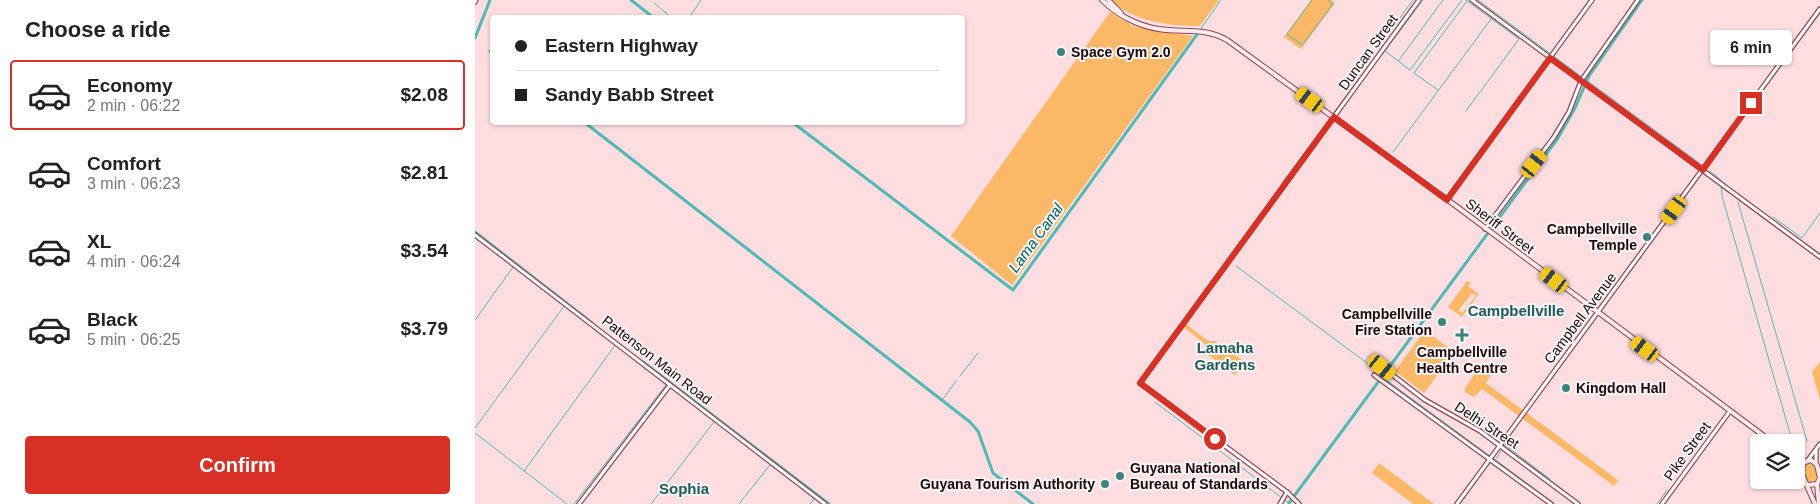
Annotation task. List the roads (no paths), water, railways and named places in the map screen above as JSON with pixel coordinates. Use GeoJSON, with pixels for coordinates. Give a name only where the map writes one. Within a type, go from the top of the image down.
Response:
{"type":"FeatureCollection","features":[{"type":"Feature","properties":{"kind":"main road"},"geometry":{"type":"LineString","coordinates":[[1101,0],[1126,18]]}},
{"type":"Feature","properties":{"kind":"main road"},"geometry":{"type":"LineString","coordinates":[[1108,0],[1126,18]]}},
{"type":"Feature","properties":{"kind":"main road","name":"Sheriff Street"},"geometry":{"type":"LineString","coordinates":[[1126,18],[1160,29],[1206,31],[1218,35],[1233,44],[1447,200],[1761,434]]}},
{"type":"Feature","properties":{"kind":"main road"},"geometry":{"type":"LineString","coordinates":[[1805,464],[1807,461],[1816,463],[1820,472],[1815,498]]}},
{"type":"Feature","properties":{"kind":"main road"},"geometry":{"type":"LineString","coordinates":[[1805,480],[1817,504]]}},
{"type":"Feature","properties":{"kind":"main road"},"geometry":{"type":"LineString","coordinates":[[1808,484],[1818,482]]}},
{"type":"Feature","properties":{"kind":"street","name":"Duncan Street"},"geometry":{"type":"LineString","coordinates":[[1285,496],[1140,383],[1332,116],[1419,0]]}},
{"type":"Feature","properties":{"kind":"street"},"geometry":{"type":"LineString","coordinates":[[1472,0],[1820,257]]}},
{"type":"Feature","properties":{"kind":"street"},"geometry":{"type":"LineString","coordinates":[[1447,200],[1592,0]]}},
{"type":"Feature","properties":{"kind":"street"},"geometry":{"type":"LineString","coordinates":[[1485,229],[1553,137],[1569,112],[1585,76],[1638,0]]}},
{"type":"Feature","properties":{"kind":"street","name":"Campbell Avenue"},"geometry":{"type":"LineString","coordinates":[[1457,504],[1599,314],[1820,10]]}},
{"type":"Feature","properties":{"kind":"street","name":"Pattenson Main Road"},"geometry":{"type":"LineString","coordinates":[[475,235],[825,504]]}},
{"type":"Feature","properties":{"kind":"street","name":"Delhi Street"},"geometry":{"type":"LineString","coordinates":[[1382,367],[1425,400],[1463,419],[1578,504]]}},
{"type":"Feature","properties":{"kind":"street","name":"Delhi Street"},"geometry":{"type":"LineString","coordinates":[[1374,375],[1491,458],[1551,504]]}},
{"type":"Feature","properties":{"kind":"street"},"geometry":{"type":"LineString","coordinates":[[579,504],[670,385]]}},
{"type":"Feature","properties":{"kind":"street","name":"Pike Street"},"geometry":{"type":"LineString","coordinates":[[1662,504],[1730,411]]}},
{"type":"Feature","properties":{"kind":"street"},"geometry":{"type":"LineString","coordinates":[[1807,461],[1820,444]]}},
{"type":"Feature","properties":{"kind":"street"},"geometry":{"type":"LineString","coordinates":[[1816,449],[1816,463]]}},
{"type":"Feature","properties":{"kind":"street"},"geometry":{"type":"LineString","coordinates":[[1280,504],[1285,496],[1298,503]]}},
{"type":"Feature","properties":{"kind":"waterway"},"geometry":{"type":"LineString","coordinates":[[475,38],[490,0]]}},
{"type":"Feature","properties":{"kind":"waterway","name":"Lama Canal"},"geometry":{"type":"LineString","coordinates":[[631,0],[650,15]]}},
{"type":"Feature","properties":{"kind":"waterway"},"geometry":{"type":"LineString","coordinates":[[691,15],[701,0]]}},
{"type":"Feature","properties":{"kind":"waterway","name":"Lama Canal"},"geometry":{"type":"LineString","coordinates":[[1200,30],[1221,0]]}},
{"type":"Feature","properties":{"kind":"waterway"},"geometry":{"type":"LineString","coordinates":[[1312,0],[1287,34],[1302,45],[1333,4],[1328,0]]}},
{"type":"Feature","properties":{"kind":"waterway"},"geometry":{"type":"LineString","coordinates":[[1333,114],[1398,26],[1396,23],[1413,0]]}},
{"type":"Feature","properties":{"kind":"waterway"},"geometry":{"type":"LineString","coordinates":[[1423,0],[1385,51],[1410,70],[1462,0]]}},
{"type":"Feature","properties":{"kind":"waterway"},"geometry":{"type":"LineString","coordinates":[[1399,60],[1443,0]]}},
{"type":"Feature","properties":{"kind":"waterway"},"geometry":{"type":"LineString","coordinates":[[1466,0],[1519,39],[1466,111]]}},
{"type":"Feature","properties":{"kind":"waterway"},"geometry":{"type":"LineString","coordinates":[[1478,0],[1582,77]]}},
{"type":"Feature","properties":{"kind":"waterway"},"geometry":{"type":"LineString","coordinates":[[1289,503],[1558,138],[1575,108],[1589,76],[1642,0]]}},
{"type":"Feature","properties":{"kind":"waterway"},"geometry":{"type":"LineString","coordinates":[[1438,90],[1414,73],[1467,1]]}},
{"type":"Feature","properties":{"kind":"waterway"},"geometry":{"type":"LineString","coordinates":[[654,3],[668,15]]}},
{"type":"Feature","properties":{"kind":"waterway"},"geometry":{"type":"LineString","coordinates":[[1393,152],[1491,19]]}},
{"type":"Feature","properties":{"kind":"waterway","name":"Lama Canal"},"geometry":{"type":"LineString","coordinates":[[796,125],[1013,290],[1198,33]]}},
{"type":"Feature","properties":{"kind":"waterway"},"geometry":{"type":"LineString","coordinates":[[1585,79],[1702,165]]}},
{"type":"Feature","properties":{"kind":"waterway"},"geometry":{"type":"LineString","coordinates":[[1282,183],[1331,117]]}},
{"type":"Feature","properties":{"kind":"waterway"},"geometry":{"type":"LineString","coordinates":[[588,125],[970,422],[978,431],[993,473],[1033,504]]}},
{"type":"Feature","properties":{"kind":"waterway"},"geometry":{"type":"LineString","coordinates":[[1710,171],[1721,180],[1722,196],[1790,434]]}},
{"type":"Feature","properties":{"kind":"waterway"},"geometry":{"type":"LineString","coordinates":[[1738,202],[1807,441]]}},
{"type":"Feature","properties":{"kind":"waterway"},"geometry":{"type":"LineString","coordinates":[[1773,217],[1802,238],[1820,213]]}},
{"type":"Feature","properties":{"kind":"waterway"},"geometry":{"type":"LineString","coordinates":[[475,232],[592,323]]}},
{"type":"Feature","properties":{"kind":"waterway"},"geometry":{"type":"LineString","coordinates":[[475,320],[516,263]]}},
{"type":"Feature","properties":{"kind":"waterway"},"geometry":{"type":"LineString","coordinates":[[1236,266],[1371,366]]}},
{"type":"Feature","properties":{"kind":"waterway"},"geometry":{"type":"LineString","coordinates":[[475,428],[567,302]]}},
{"type":"Feature","properties":{"kind":"waterway"},"geometry":{"type":"LineString","coordinates":[[524,471],[616,344]]}},
{"type":"Feature","properties":{"kind":"waterway"},"geometry":{"type":"LineString","coordinates":[[960,376],[978,353]]}},
{"type":"Feature","properties":{"kind":"waterway"},"geometry":{"type":"LineString","coordinates":[[643,362],[829,504]]}},
{"type":"Feature","properties":{"kind":"waterway"},"geometry":{"type":"LineString","coordinates":[[1382,377],[1490,456]]}},
{"type":"Feature","properties":{"kind":"waterway"},"geometry":{"type":"LineString","coordinates":[[574,504],[669,381]]}},
{"type":"Feature","properties":{"kind":"waterway"},"geometry":{"type":"LineString","coordinates":[[943,399],[956,381]]}},
{"type":"Feature","properties":{"kind":"waterway"},"geometry":{"type":"LineString","coordinates":[[1155,402],[1282,498]]}},
{"type":"Feature","properties":{"kind":"waterway"},"geometry":{"type":"LineString","coordinates":[[651,504],[717,418]]}},
{"type":"Feature","properties":{"kind":"waterway"},"geometry":{"type":"LineString","coordinates":[[475,433],[567,504]]}},
{"type":"Feature","properties":{"kind":"waterway"},"geometry":{"type":"LineString","coordinates":[[1496,459],[1505,445],[1550,479]]}},
{"type":"Feature","properties":{"kind":"waterway"},"geometry":{"type":"LineString","coordinates":[[1493,458],[1555,504]]}},
{"type":"Feature","properties":{"kind":"waterway"},"geometry":{"type":"LineString","coordinates":[[739,504],[773,461]]}},
{"type":"Feature","properties":{"kind":"waterway"},"geometry":{"type":"LineString","coordinates":[[1657,504],[1667,490]]}},
{"type":"Feature","properties":{"kind":"waterway"},"geometry":{"type":"LineString","coordinates":[[810,504],[817,495]]}},
{"type":"Feature","properties":{"kind":"waterway"},"geometry":{"type":"LineString","coordinates":[[1285,500],[1290,504]]}},
{"type":"Feature","properties":{"kind":"place","name":"Space Gym 2.0"},"geometry":{"type":"Point","coordinates":[1061,52]}},
{"type":"Feature","properties":{"kind":"place","name":"Campbellville Temple"},"geometry":{"type":"Point","coordinates":[1647,237]}},
{"type":"Feature","properties":{"kind":"place","name":"Campbellville Fire Station"},"geometry":{"type":"Point","coordinates":[1442,322]}},
{"type":"Feature","properties":{"kind":"place","name":"Campbellville Health Centre"},"geometry":{"type":"Point","coordinates":[1462,335]}},
{"type":"Feature","properties":{"kind":"place","name":"Kingdom Hall"},"geometry":{"type":"Point","coordinates":[1566,388]}},
{"type":"Feature","properties":{"kind":"place","name":"Guyana National Bureau of Standards"},"geometry":{"type":"Point","coordinates":[1120,476]}},
{"type":"Feature","properties":{"kind":"place","name":"Guyana Tourism Authority"},"geometry":{"type":"Point","coordinates":[1105,484]}},
{"type":"Feature","properties":{"kind":"district","name":"Campbellville"},"geometry":{"type":"Point","coordinates":[1516,311]}},
{"type":"Feature","properties":{"kind":"district","name":"Lamaha Gardens"},"geometry":{"type":"Point","coordinates":[1225,356]}},
{"type":"Feature","properties":{"kind":"district","name":"Sophia"},"geometry":{"type":"Point","coordinates":[684,489]}}]}
